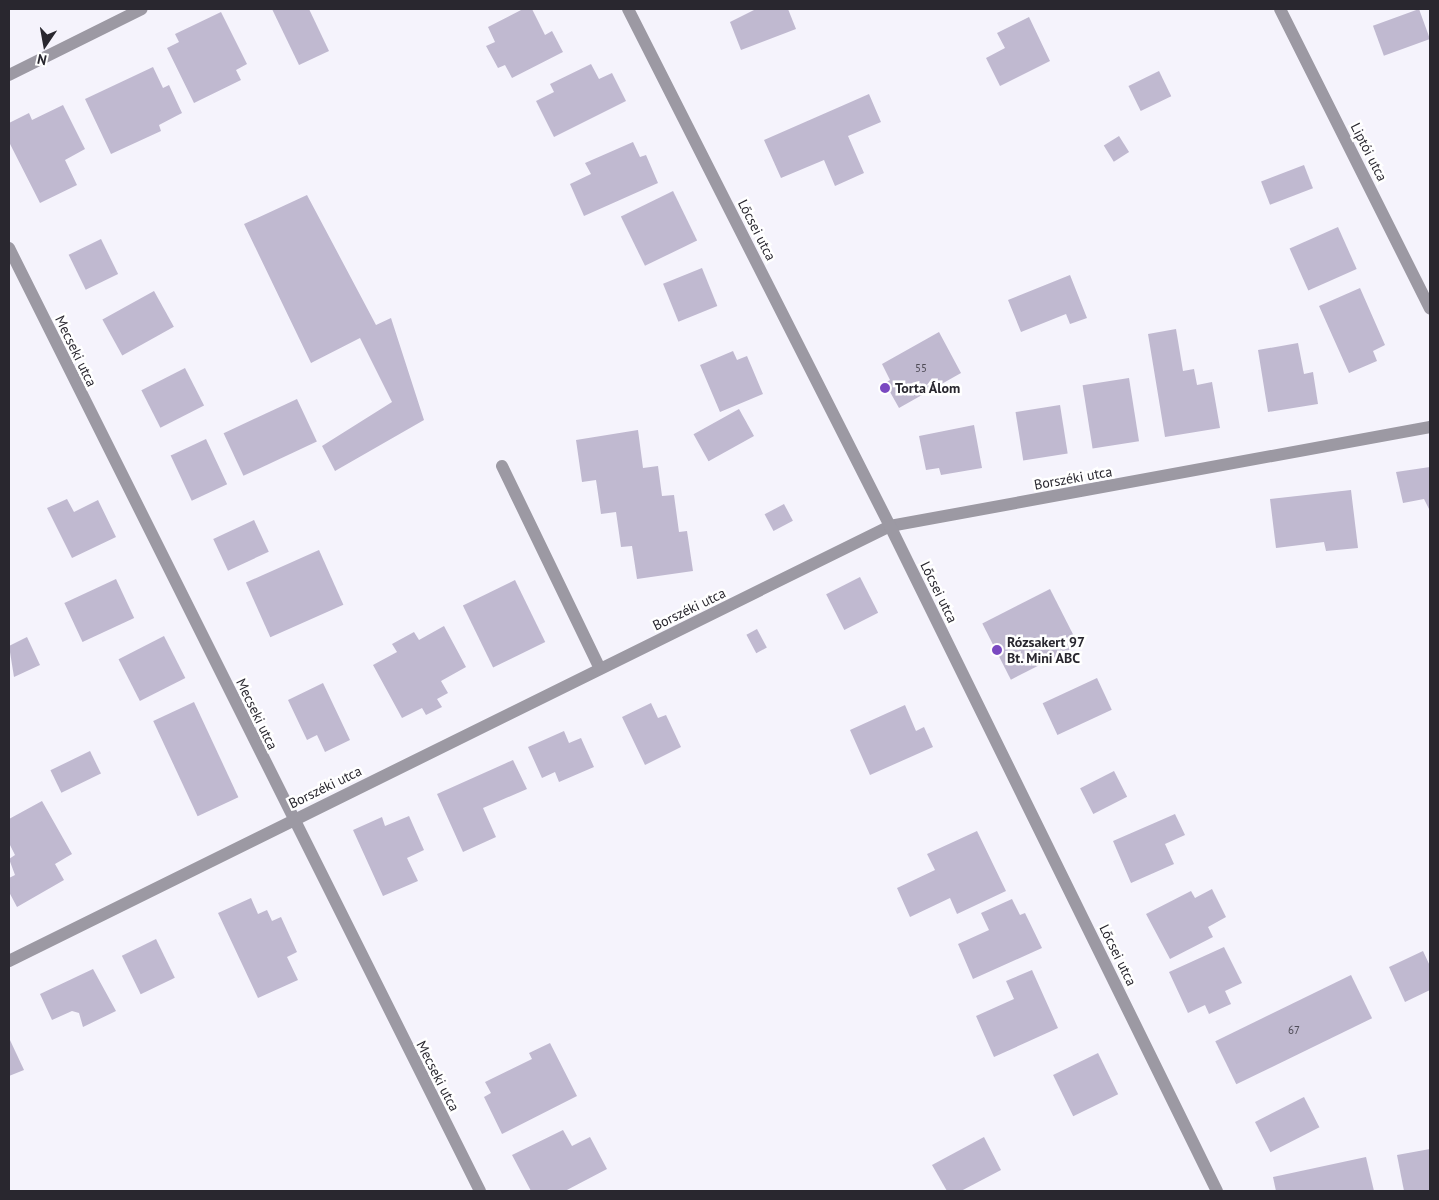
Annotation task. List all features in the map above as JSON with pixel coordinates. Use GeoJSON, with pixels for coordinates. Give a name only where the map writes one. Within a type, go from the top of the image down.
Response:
{"type":"FeatureCollection","features":[{"type":"Feature","properties":{"kind":"street"},"geometry":{"type":"LineString","coordinates":[[9,75],[142,9]]}},
{"type":"Feature","properties":{"kind":"street","name":"Lőcsei utca"},"geometry":{"type":"LineString","coordinates":[[628,9],[890,526],[1217,1191]]}},
{"type":"Feature","properties":{"kind":"street","name":"Liptói utca"},"geometry":{"type":"LineString","coordinates":[[1280,9],[1430,309]]}},
{"type":"Feature","properties":{"kind":"street","name":"Mecseki utca"},"geometry":{"type":"LineString","coordinates":[[9,248],[292,820],[480,1191]]}},
{"type":"Feature","properties":{"kind":"street","name":"Borszéki utca"},"geometry":{"type":"LineString","coordinates":[[9,961],[890,526],[1430,427]]}},
{"type":"Feature","properties":{"kind":"street"},"geometry":{"type":"LineString","coordinates":[[502,466],[600,669]]}},
{"type":"Feature","properties":{"kind":"building"},"geometry":{"type":"Polygon","coordinates":[[[272,9],[309,9],[329,51],[299,65],[272,9]]]}},
{"type":"Feature","properties":{"kind":"building"},"geometry":{"type":"Polygon","coordinates":[[[523,9],[532,9],[545,35],[552,31],[563,52],[512,78],[505,65],[498,68],[486,46],[495,42],[488,27],[523,9]]]}},
{"type":"Feature","properties":{"kind":"building"},"geometry":{"type":"Polygon","coordinates":[[[756,9],[788,9],[796,29],[741,50],[730,22],[756,9]]]}},
{"type":"Feature","properties":{"kind":"building"},"geometry":{"type":"Polygon","coordinates":[[[1419,9],[1430,39],[1384,56],[1373,26],[1419,9]]]}},
{"type":"Feature","properties":{"kind":"building"},"geometry":{"type":"Polygon","coordinates":[[[221,12],[247,64],[236,70],[241,80],[194,103],[167,48],[179,42],[175,34],[221,12]]]}},
{"type":"Feature","properties":{"kind":"building"},"geometry":{"type":"Polygon","coordinates":[[[1029,17],[1050,61],[1000,86],[986,58],[1005,48],[997,33],[1029,17]]]}},
{"type":"Feature","properties":{"kind":"building"},"geometry":{"type":"Polygon","coordinates":[[[591,64],[599,79],[612,73],[626,101],[554,137],[536,101],[554,92],[550,84],[591,64]]]}},
{"type":"Feature","properties":{"kind":"building"},"geometry":{"type":"Polygon","coordinates":[[[153,67],[163,88],[169,85],[182,113],[159,125],[161,131],[111,154],[85,99],[153,67]]]}},
{"type":"Feature","properties":{"kind":"building"},"geometry":{"type":"Polygon","coordinates":[[[1159,71],[1171,96],[1141,111],[1128,86],[1159,71]]]}},
{"type":"Feature","properties":{"kind":"building"},"geometry":{"type":"Polygon","coordinates":[[[869,94],[881,122],[848,136],[864,173],[835,186],[824,160],[781,178],[764,140],[869,94]]]}},
{"type":"Feature","properties":{"kind":"building"},"geometry":{"type":"Polygon","coordinates":[[[63,105],[85,149],[65,160],[77,185],[40,203],[9,142],[9,123],[29,113],[32,120],[63,105]]]}},
{"type":"Feature","properties":{"kind":"building"},"geometry":{"type":"Polygon","coordinates":[[[1119,136],[1129,152],[1114,162],[1104,146],[1119,136]]]}},
{"type":"Feature","properties":{"kind":"building"},"geometry":{"type":"Polygon","coordinates":[[[633,142],[640,157],[646,155],[658,183],[584,216],[570,184],[591,174],[585,163],[633,142]]]}},
{"type":"Feature","properties":{"kind":"building"},"geometry":{"type":"Polygon","coordinates":[[[1304,165],[1313,188],[1270,205],[1261,181],[1304,165]]]}},
{"type":"Feature","properties":{"kind":"building"},"geometry":{"type":"Polygon","coordinates":[[[673,191],[697,240],[645,266],[621,216],[673,191]]]}},
{"type":"Feature","properties":{"kind":"building"},"geometry":{"type":"Polygon","coordinates":[[[307,195],[376,325],[391,318],[424,420],[335,471],[322,446],[392,402],[360,338],[311,363],[244,224],[307,195]]]}},
{"type":"Feature","properties":{"kind":"building"},"geometry":{"type":"Polygon","coordinates":[[[1338,227],[1357,269],[1308,291],[1290,249],[1338,227]]]}},
{"type":"Feature","properties":{"kind":"building"},"geometry":{"type":"Polygon","coordinates":[[[101,239],[118,274],[86,290],[69,255],[101,239]]]}},
{"type":"Feature","properties":{"kind":"building"},"geometry":{"type":"Polygon","coordinates":[[[702,268],[717,306],[678,322],[663,284],[702,268]]]}},
{"type":"Feature","properties":{"kind":"building"},"geometry":{"type":"Polygon","coordinates":[[[1070,275],[1087,318],[1070,324],[1066,314],[1021,332],[1008,300],[1070,275]]]}},
{"type":"Feature","properties":{"kind":"building"},"geometry":{"type":"Polygon","coordinates":[[[1360,288],[1385,345],[1373,351],[1377,361],[1349,373],[1319,306],[1360,288]]]}},
{"type":"Feature","properties":{"kind":"building"},"geometry":{"type":"Polygon","coordinates":[[[154,291],[174,327],[122,355],[102,320],[154,291]]]}},
{"type":"Feature","properties":{"kind":"building"},"geometry":{"type":"Polygon","coordinates":[[[1176,329],[1183,371],[1194,369],[1197,385],[1212,382],[1220,428],[1165,437],[1148,334],[1176,329]]]}},
{"type":"Feature","properties":{"kind":"building"},"geometry":{"type":"Polygon","coordinates":[[[939,332],[961,373],[899,408],[885,383],[890,380],[882,364],[939,332]]]}},
{"type":"Feature","properties":{"kind":"building"},"geometry":{"type":"Polygon","coordinates":[[[1298,343],[1304,374],[1313,372],[1318,404],[1268,412],[1258,350],[1298,343]]]}},
{"type":"Feature","properties":{"kind":"building"},"geometry":{"type":"Polygon","coordinates":[[[733,351],[737,360],[747,356],[763,394],[720,412],[700,365],[733,351]]]}},
{"type":"Feature","properties":{"kind":"building"},"geometry":{"type":"Polygon","coordinates":[[[185,368],[204,405],[160,428],[141,390],[185,368]]]}},
{"type":"Feature","properties":{"kind":"building"},"geometry":{"type":"Polygon","coordinates":[[[1129,378],[1139,441],[1093,449],[1083,385],[1129,378]]]}},
{"type":"Feature","properties":{"kind":"building"},"geometry":{"type":"Polygon","coordinates":[[[297,399],[317,442],[243,476],[224,433],[297,399]]]}},
{"type":"Feature","properties":{"kind":"building"},"geometry":{"type":"Polygon","coordinates":[[[1060,405],[1068,453],[1023,460],[1016,412],[1060,405]]]}},
{"type":"Feature","properties":{"kind":"building"},"geometry":{"type":"Polygon","coordinates":[[[739,409],[754,436],[709,461],[694,434],[739,409]]]}},
{"type":"Feature","properties":{"kind":"building"},"geometry":{"type":"Polygon","coordinates":[[[974,425],[982,468],[941,475],[939,468],[926,470],[919,436],[974,425]]]}},
{"type":"Feature","properties":{"kind":"building"},"geometry":{"type":"Polygon","coordinates":[[[638,430],[643,468],[658,466],[662,496],[674,495],[679,532],[687,531],[693,571],[637,579],[632,546],[621,547],[616,512],[601,514],[596,480],[582,482],[576,440],[638,430]]]}},
{"type":"Feature","properties":{"kind":"building"},"geometry":{"type":"Polygon","coordinates":[[[206,439],[227,484],[192,501],[171,455],[206,439]]]}},
{"type":"Feature","properties":{"kind":"building"},"geometry":{"type":"Polygon","coordinates":[[[1430,467],[1430,511],[1424,499],[1403,503],[1396,472],[1430,467]]]}},
{"type":"Feature","properties":{"kind":"building"},"geometry":{"type":"Polygon","coordinates":[[[1351,490],[1358,548],[1326,551],[1324,542],[1276,548],[1270,499],[1351,490]]]}},
{"type":"Feature","properties":{"kind":"building"},"geometry":{"type":"Polygon","coordinates":[[[67,499],[74,512],[98,500],[116,537],[72,558],[47,508],[67,499]]]}},
{"type":"Feature","properties":{"kind":"building"},"geometry":{"type":"Polygon","coordinates":[[[784,504],[793,521],[773,531],[765,514],[784,504]]]}},
{"type":"Feature","properties":{"kind":"building"},"geometry":{"type":"Polygon","coordinates":[[[254,520],[269,552],[228,571],[213,539],[254,520]]]}},
{"type":"Feature","properties":{"kind":"building"},"geometry":{"type":"Polygon","coordinates":[[[319,550],[343,605],[270,637],[246,583],[319,550]]]}},
{"type":"Feature","properties":{"kind":"building"},"geometry":{"type":"Polygon","coordinates":[[[860,577],[878,613],[844,630],[826,594],[860,577]]]}},
{"type":"Feature","properties":{"kind":"building"},"geometry":{"type":"Polygon","coordinates":[[[116,579],[134,618],[83,642],[64,603],[116,579]]]}},
{"type":"Feature","properties":{"kind":"building"},"geometry":{"type":"Polygon","coordinates":[[[515,580],[545,642],[493,667],[463,605],[515,580]]]}},
{"type":"Feature","properties":{"kind":"building"},"geometry":{"type":"Polygon","coordinates":[[[1050,589],[1079,645],[1011,680],[982,624],[1050,589]]]}},
{"type":"Feature","properties":{"kind":"building"},"geometry":{"type":"Polygon","coordinates":[[[444,626],[466,667],[441,681],[448,693],[437,699],[442,707],[426,715],[422,708],[402,718],[373,665],[397,652],[392,644],[414,632],[419,640],[444,626]]]}},
{"type":"Feature","properties":{"kind":"building"},"geometry":{"type":"Polygon","coordinates":[[[757,629],[767,648],[756,653],[746,635],[757,629]]]}},
{"type":"Feature","properties":{"kind":"building"},"geometry":{"type":"Polygon","coordinates":[[[164,636],[185,678],[140,701],[119,659],[164,636]]]}},
{"type":"Feature","properties":{"kind":"building"},"geometry":{"type":"Polygon","coordinates":[[[27,637],[40,665],[14,677],[9,646],[27,637]]]}},
{"type":"Feature","properties":{"kind":"building"},"geometry":{"type":"Polygon","coordinates":[[[1097,678],[1112,710],[1057,735],[1043,703],[1097,678]]]}},
{"type":"Feature","properties":{"kind":"building"},"geometry":{"type":"Polygon","coordinates":[[[323,683],[350,740],[325,752],[317,735],[307,740],[288,700],[323,683]]]}},
{"type":"Feature","properties":{"kind":"building"},"geometry":{"type":"Polygon","coordinates":[[[194,702],[238,797],[198,816],[153,721],[194,702]]]}},
{"type":"Feature","properties":{"kind":"building"},"geometry":{"type":"Polygon","coordinates":[[[651,703],[658,718],[666,715],[681,747],[645,765],[622,717],[651,703]]]}},
{"type":"Feature","properties":{"kind":"building"},"geometry":{"type":"Polygon","coordinates":[[[905,705],[916,731],[924,727],[933,747],[870,775],[850,730],[905,705]]]}},
{"type":"Feature","properties":{"kind":"building"},"geometry":{"type":"Polygon","coordinates":[[[564,731],[569,743],[581,738],[594,767],[559,782],[555,772],[542,778],[528,747],[564,731]]]}},
{"type":"Feature","properties":{"kind":"building"},"geometry":{"type":"Polygon","coordinates":[[[90,751],[101,773],[61,793],[50,770],[90,751]]]}},
{"type":"Feature","properties":{"kind":"building"},"geometry":{"type":"Polygon","coordinates":[[[513,760],[527,789],[483,808],[496,837],[463,852],[437,794],[513,760]]]}},
{"type":"Feature","properties":{"kind":"building"},"geometry":{"type":"Polygon","coordinates":[[[1114,771],[1127,797],[1093,814],[1080,788],[1114,771]]]}},
{"type":"Feature","properties":{"kind":"building"},"geometry":{"type":"Polygon","coordinates":[[[42,801],[72,854],[55,864],[64,880],[17,907],[9,892],[9,878],[15,875],[9,859],[15,855],[9,843],[9,819],[42,801]]]}},
{"type":"Feature","properties":{"kind":"building"},"geometry":{"type":"Polygon","coordinates":[[[1175,814],[1185,835],[1165,844],[1174,864],[1131,883],[1113,841],[1175,814]]]}},
{"type":"Feature","properties":{"kind":"building"},"geometry":{"type":"Polygon","coordinates":[[[409,816],[424,850],[407,858],[418,881],[383,896],[353,830],[382,817],[385,826],[409,816]]]}},
{"type":"Feature","properties":{"kind":"building"},"geometry":{"type":"Polygon","coordinates":[[[977,831],[1006,891],[957,914],[950,898],[910,917],[897,888],[935,870],[927,854],[977,831]]]}},
{"type":"Feature","properties":{"kind":"building"},"geometry":{"type":"Polygon","coordinates":[[[1212,889],[1226,917],[1208,927],[1213,937],[1170,959],[1146,914],[1191,891],[1195,898],[1212,889]]]}},
{"type":"Feature","properties":{"kind":"building"},"geometry":{"type":"Polygon","coordinates":[[[251,898],[258,914],[267,910],[272,921],[281,917],[297,952],[287,957],[298,980],[258,998],[218,913],[251,898]]]}},
{"type":"Feature","properties":{"kind":"building"},"geometry":{"type":"Polygon","coordinates":[[[1012,899],[1020,915],[1025,913],[1042,948],[973,979],[958,944],[989,930],[981,913],[1012,899]]]}},
{"type":"Feature","properties":{"kind":"building"},"geometry":{"type":"Polygon","coordinates":[[[156,939],[175,978],[141,994],[122,956],[156,939]]]}},
{"type":"Feature","properties":{"kind":"building"},"geometry":{"type":"Polygon","coordinates":[[[1224,947],[1242,983],[1225,991],[1231,1004],[1209,1014],[1205,1005],[1188,1013],[1169,972],[1224,947]]]}},
{"type":"Feature","properties":{"kind":"building"},"geometry":{"type":"Polygon","coordinates":[[[1423,951],[1430,966],[1430,990],[1405,1002],[1389,967],[1423,951]]]}},
{"type":"Feature","properties":{"kind":"building"},"geometry":{"type":"Polygon","coordinates":[[[93,969],[116,1011],[83,1027],[79,1013],[72,1011],[52,1020],[40,994],[93,969]]]}},
{"type":"Feature","properties":{"kind":"building"},"geometry":{"type":"Polygon","coordinates":[[[1032,970],[1058,1028],[994,1057],[976,1016],[1014,999],[1006,981],[1032,970]]]}},
{"type":"Feature","properties":{"kind":"building"},"geometry":{"type":"Polygon","coordinates":[[[1351,975],[1372,1018],[1236,1084],[1215,1041],[1351,975]]]}},
{"type":"Feature","properties":{"kind":"building"},"geometry":{"type":"Polygon","coordinates":[[[9,1038],[24,1070],[9,1076],[9,1038]]]}},
{"type":"Feature","properties":{"kind":"building"},"geometry":{"type":"Polygon","coordinates":[[[550,1043],[577,1096],[502,1134],[484,1097],[491,1093],[485,1082],[532,1059],[529,1053],[550,1043]]]}},
{"type":"Feature","properties":{"kind":"building"},"geometry":{"type":"Polygon","coordinates":[[[1098,1053],[1118,1094],[1073,1116],[1053,1075],[1098,1053]]]}},
{"type":"Feature","properties":{"kind":"building"},"geometry":{"type":"Polygon","coordinates":[[[1304,1097],[1319,1127],[1270,1152],[1255,1122],[1304,1097]]]}},
{"type":"Feature","properties":{"kind":"building"},"geometry":{"type":"Polygon","coordinates":[[[563,1130],[572,1146],[590,1137],[607,1169],[565,1191],[531,1191],[512,1155],[563,1130]]]}},
{"type":"Feature","properties":{"kind":"building"},"geometry":{"type":"Polygon","coordinates":[[[984,1137],[1001,1170],[961,1191],[947,1191],[932,1165],[984,1137]]]}},
{"type":"Feature","properties":{"kind":"building"},"geometry":{"type":"Polygon","coordinates":[[[1430,1149],[1430,1191],[1404,1191],[1397,1155],[1430,1149]]]}},
{"type":"Feature","properties":{"kind":"building"},"geometry":{"type":"Polygon","coordinates":[[[1366,1157],[1374,1191],[1276,1191],[1273,1177],[1366,1157]]]}},
{"type":"Feature","properties":{"kind":"place","name":"Torta Álom"},"geometry":{"type":"Point","coordinates":[885,388]}},
{"type":"Feature","properties":{"kind":"place","name":"Rózsakert 97 Bt. Mini ABC"},"geometry":{"type":"Point","coordinates":[997,650]}}]}
